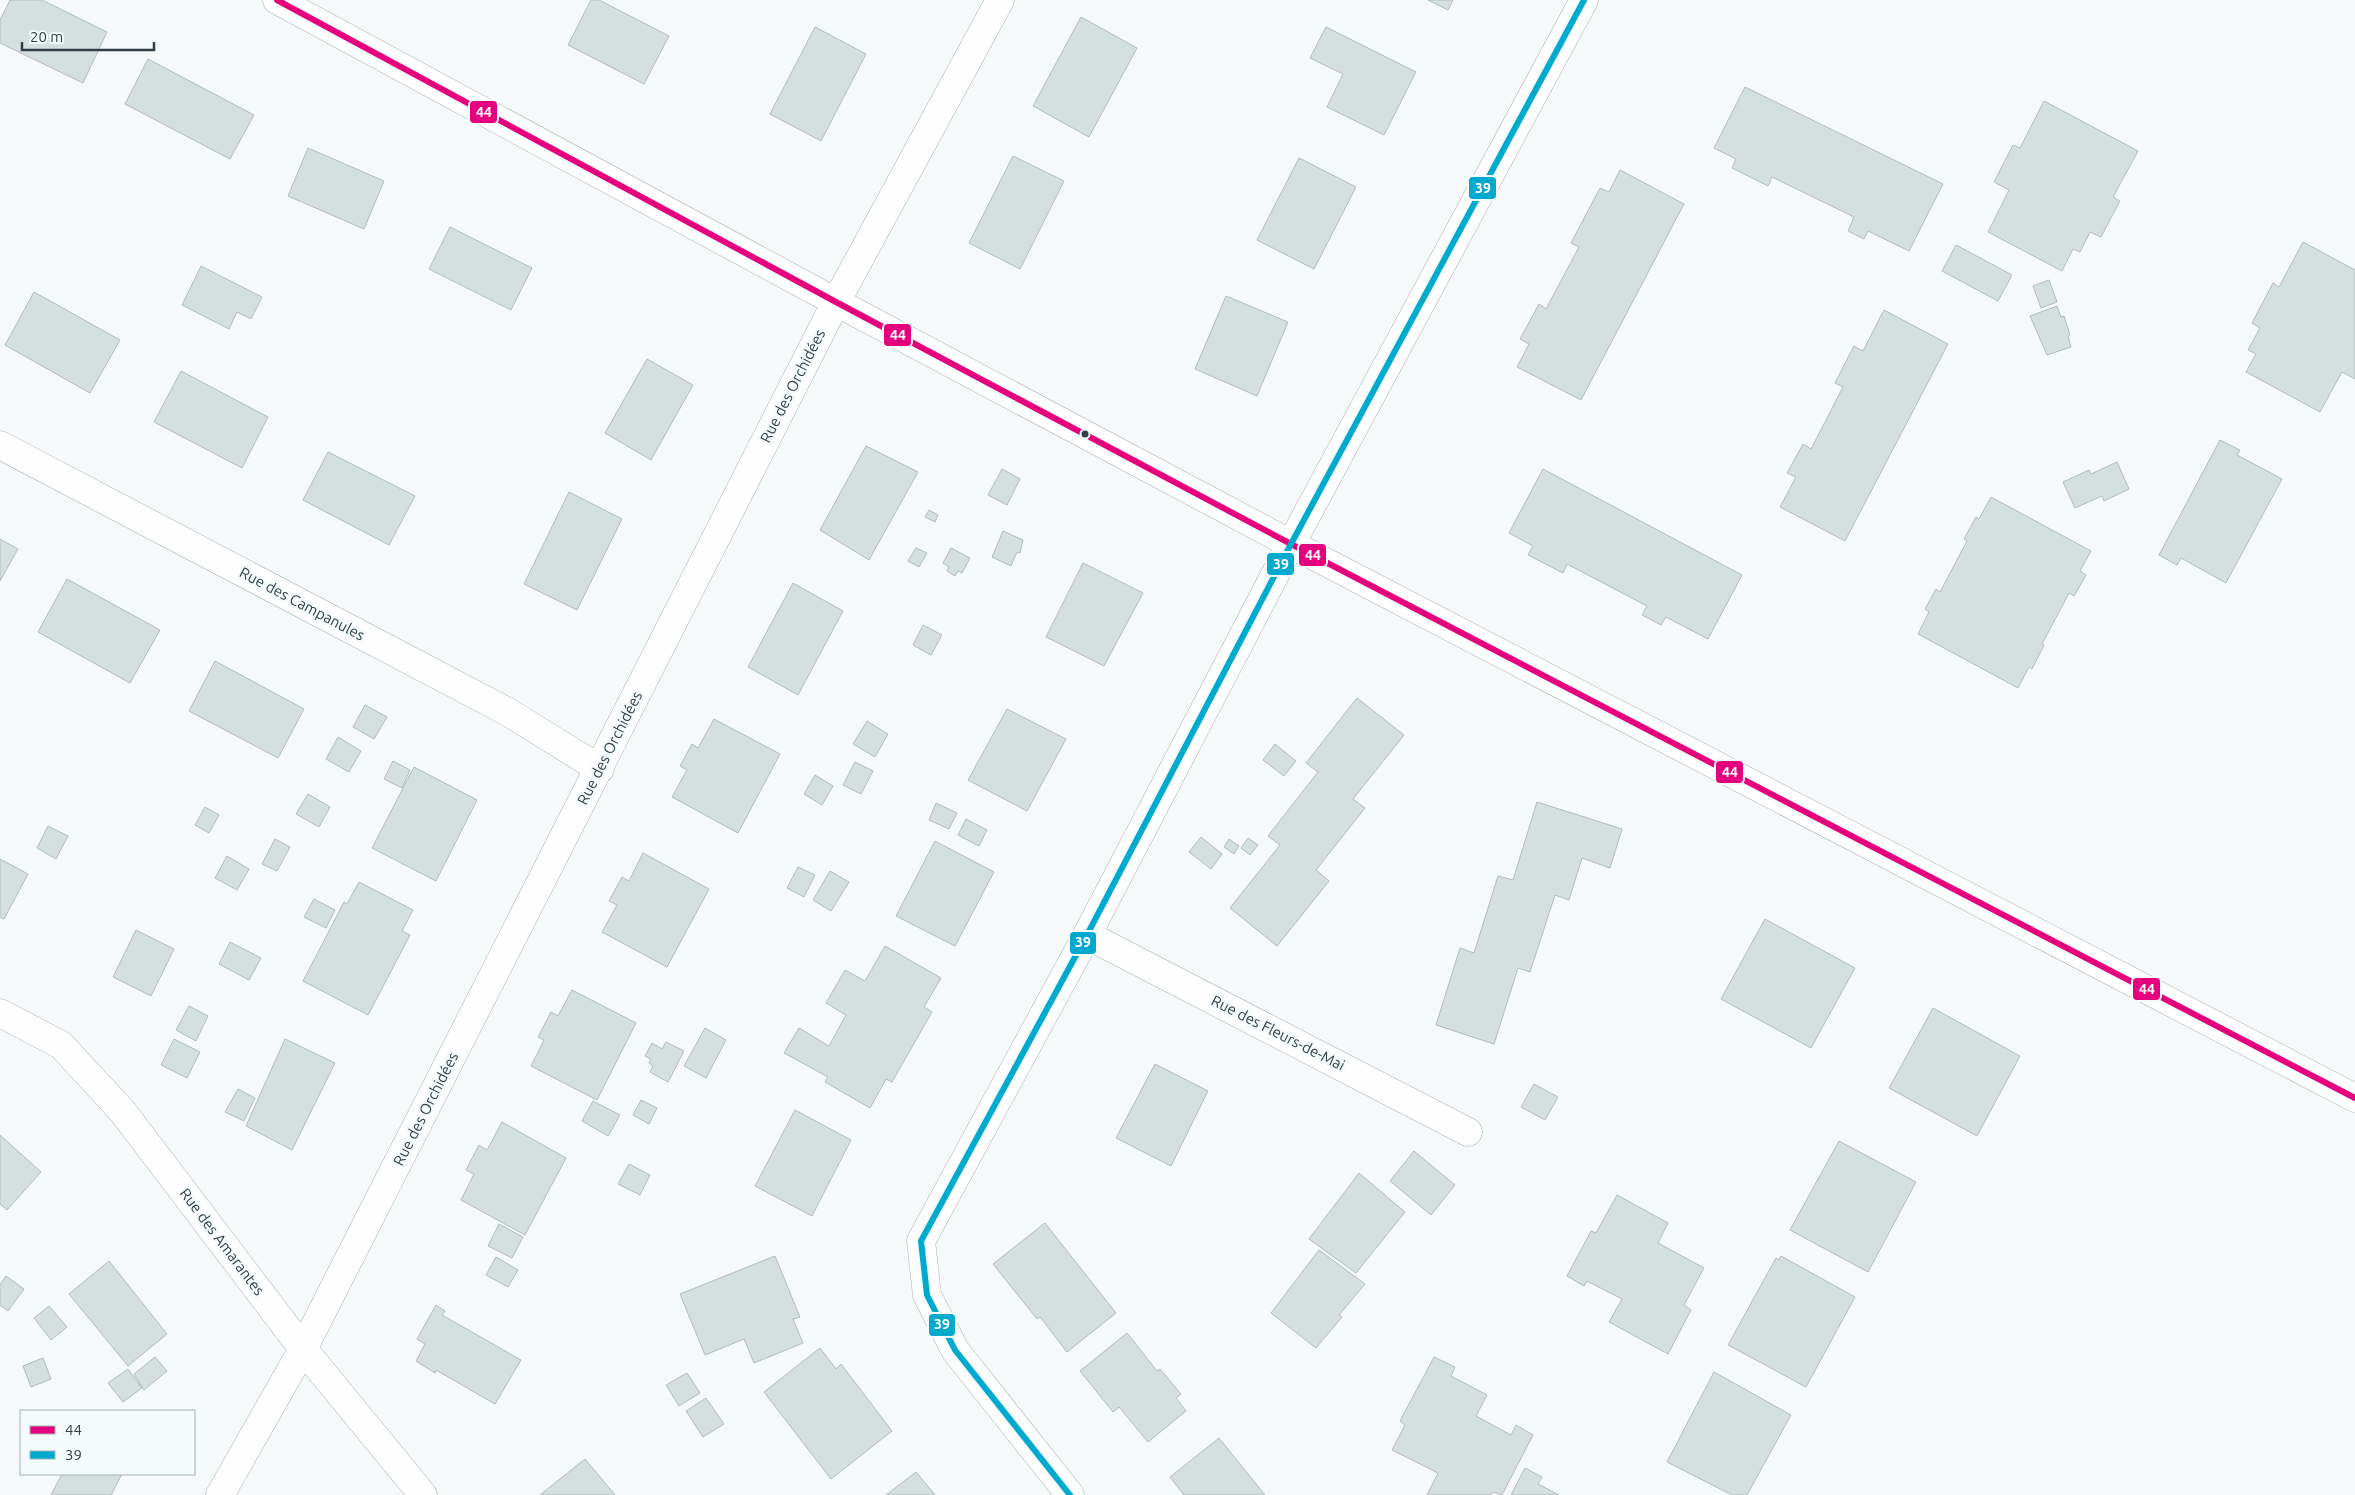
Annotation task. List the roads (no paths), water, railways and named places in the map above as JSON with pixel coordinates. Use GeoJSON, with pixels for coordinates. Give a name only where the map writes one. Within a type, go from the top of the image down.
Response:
{"type":"FeatureCollection","features":[{"type":"Feature","properties":{"kind":"street"},"geometry":{"type":"LineString","coordinates":[[277,0],[836,302],[1291,544],[2355,1098]]}},
{"type":"Feature","properties":{"kind":"street","name":"Rue des Orchidées"},"geometry":{"type":"LineString","coordinates":[[220,1495],[303,1350],[836,302],[1000,0]]}},
{"type":"Feature","properties":{"kind":"street"},"geometry":{"type":"LineString","coordinates":[[1070,1495],[955,1350],[927,1295],[921,1241],[1087,935],[1291,544],[1584,0]]}},
{"type":"Feature","properties":{"kind":"street","name":"Rue des Campanules"},"geometry":{"type":"LineString","coordinates":[[0,446],[508,712],[600,769]]}},
{"type":"Feature","properties":{"kind":"street","name":"Rue des Fleurs-de-Mai"},"geometry":{"type":"LineString","coordinates":[[1087,935],[1468,1132]]}},
{"type":"Feature","properties":{"kind":"street","name":"Rue des Amarantes"},"geometry":{"type":"LineString","coordinates":[[0,1013],[60,1045],[123,1112],[303,1350],[423,1495]]}}]}
